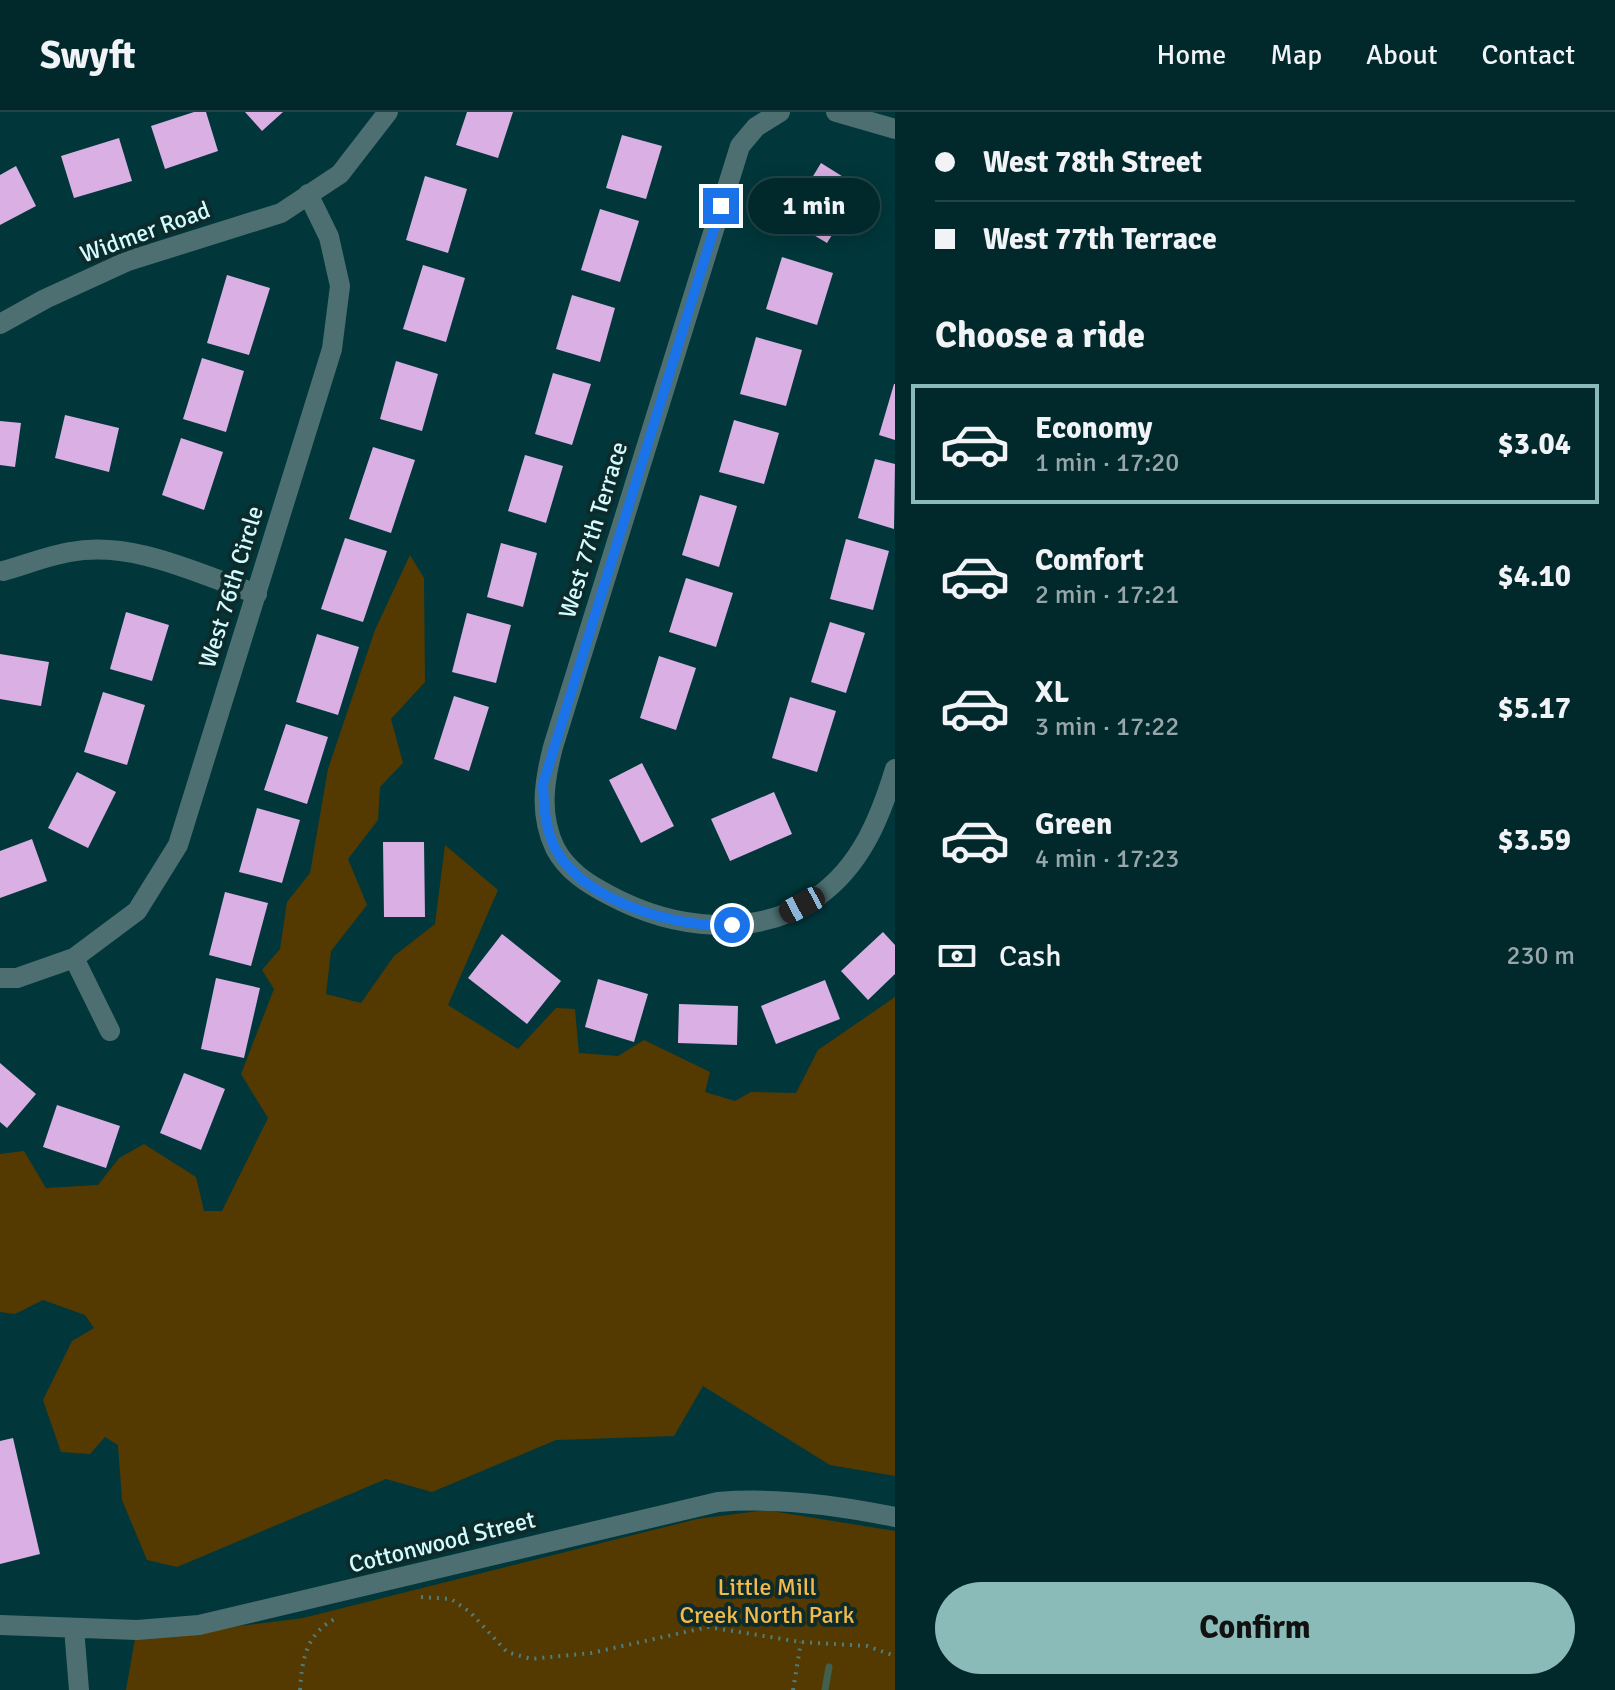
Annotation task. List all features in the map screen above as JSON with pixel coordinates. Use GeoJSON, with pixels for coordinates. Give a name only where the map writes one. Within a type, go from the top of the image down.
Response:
{"type":"FeatureCollection","features":[{"type":"Feature","properties":{"kind":"street","name":"Widmer Road"},"geometry":{"type":"LineString","coordinates":[[0,324],[45,299],[128,261],[281,213],[340,174],[388,112]]}},
{"type":"Feature","properties":{"kind":"street"},"geometry":{"type":"LineString","coordinates":[[836,112],[895,129]]}},
{"type":"Feature","properties":{"kind":"street","name":"West 77th Terrace"},"geometry":{"type":"LineString","coordinates":[[772,117],[740,146],[543,784],[544,814],[556,849],[581,881],[630,907],[652,913],[714,926],[749,924],[787,913],[818,897],[852,865],[877,824],[895,769]]}},
{"type":"Feature","properties":{"kind":"street","name":"West 76th Circle"},"geometry":{"type":"LineString","coordinates":[[0,978],[17,978],[74,958],[137,911],[178,845],[332,349],[340,286],[329,237],[308,194]]}},
{"type":"Feature","properties":{"kind":"street"},"geometry":{"type":"LineString","coordinates":[[3,571],[69,552],[106,549],[137,553],[257,594]]}},
{"type":"Feature","properties":{"kind":"street"},"geometry":{"type":"LineString","coordinates":[[74,958],[110,1031]]}},
{"type":"Feature","properties":{"kind":"street","name":"Cottonwood Street"},"geometry":{"type":"LineString","coordinates":[[0,1625],[137,1630],[199,1625],[718,1502],[756,1499],[854,1509],[895,1517]]}},
{"type":"Feature","properties":{"kind":"street"},"geometry":{"type":"LineString","coordinates":[[74,1628],[79,1690]]}},
{"type":"Feature","properties":{"kind":"path"},"geometry":{"type":"LineString","coordinates":[[410,1599],[451,1599],[470,1612],[507,1652],[531,1659],[591,1653],[708,1627],[801,1642],[867,1646],[895,1656]]}},
{"type":"Feature","properties":{"kind":"path"},"geometry":{"type":"LineString","coordinates":[[300,1690],[302,1666],[310,1640],[323,1624],[345,1614]]}},
{"type":"Feature","properties":{"kind":"path"},"geometry":{"type":"LineString","coordinates":[[793,1690],[801,1642]]}},
{"type":"Feature","properties":{"kind":"green space"},"geometry":{"type":"Polygon","coordinates":[[[410,555],[424,578],[425,682],[391,719],[403,763],[380,787],[378,820],[348,859],[367,905],[331,951],[326,994],[361,1003],[394,956],[435,924],[445,845],[498,890],[448,1005],[518,1049],[556,1008],[575,1009],[579,1053],[618,1056],[644,1040],[710,1072],[705,1092],[735,1101],[751,1092],[796,1093],[818,1050],[895,997],[895,1476],[830,1465],[703,1386],[674,1436],[556,1440],[432,1492],[386,1479],[177,1567],[147,1560],[122,1500],[118,1445],[105,1437],[90,1454],[61,1452],[43,1400],[72,1341],[94,1328],[85,1315],[43,1300],[15,1314],[0,1312],[0,1154],[24,1151],[46,1188],[98,1185],[119,1158],[144,1144],[196,1177],[204,1211],[222,1211],[268,1118],[241,1074],[274,989],[262,970],[280,949],[287,902],[310,873],[328,769],[375,630],[410,555]]]}},
{"type":"Feature","properties":{"kind":"green space","name":"Little Mill Creek North Park"},"geometry":{"type":"Polygon","coordinates":[[[765,1510],[895,1531],[895,1690],[126,1690],[135,1639],[303,1618],[697,1519],[765,1510]]]}},
{"type":"Feature","properties":{"kind":"building"},"geometry":{"type":"Polygon","coordinates":[[[194,112],[206,112],[218,151],[165,169],[151,126],[194,112]]]}},
{"type":"Feature","properties":{"kind":"building"},"geometry":{"type":"Polygon","coordinates":[[[245,112],[283,112],[262,131],[245,112]]]}},
{"type":"Feature","properties":{"kind":"building"},"geometry":{"type":"Polygon","coordinates":[[[467,112],[513,112],[498,158],[456,145],[467,112]]]}},
{"type":"Feature","properties":{"kind":"building"},"geometry":{"type":"Polygon","coordinates":[[[622,135],[662,146],[646,199],[606,188],[622,135]]]}},
{"type":"Feature","properties":{"kind":"building"},"geometry":{"type":"Polygon","coordinates":[[[119,138],[132,181],[74,198],[61,156],[119,138]]]}},
{"type":"Feature","properties":{"kind":"building"},"geometry":{"type":"Polygon","coordinates":[[[821,163],[861,188],[827,243],[787,219],[821,163]]]}},
{"type":"Feature","properties":{"kind":"building"},"geometry":{"type":"Polygon","coordinates":[[[16,166],[36,206],[0,225],[0,175],[16,166]]]}},
{"type":"Feature","properties":{"kind":"building"},"geometry":{"type":"Polygon","coordinates":[[[425,176],[467,189],[448,253],[406,240],[425,176]]]}},
{"type":"Feature","properties":{"kind":"building"},"geometry":{"type":"Polygon","coordinates":[[[600,209],[639,221],[620,282],[581,270],[600,209]]]}},
{"type":"Feature","properties":{"kind":"building"},"geometry":{"type":"Polygon","coordinates":[[[782,257],[833,273],[817,325],[766,309],[782,257]]]}},
{"type":"Feature","properties":{"kind":"building"},"geometry":{"type":"Polygon","coordinates":[[[423,265],[465,278],[446,342],[403,329],[423,265]]]}},
{"type":"Feature","properties":{"kind":"building"},"geometry":{"type":"Polygon","coordinates":[[[227,275],[270,288],[249,355],[207,343],[227,275]]]}},
{"type":"Feature","properties":{"kind":"building"},"geometry":{"type":"Polygon","coordinates":[[[572,295],[615,308],[600,362],[556,349],[572,295]]]}},
{"type":"Feature","properties":{"kind":"building"},"geometry":{"type":"Polygon","coordinates":[[[756,337],[802,350],[786,406],[740,394],[756,337]]]}},
{"type":"Feature","properties":{"kind":"building"},"geometry":{"type":"Polygon","coordinates":[[[202,358],[244,371],[226,432],[183,419],[202,358]]]}},
{"type":"Feature","properties":{"kind":"building"},"geometry":{"type":"Polygon","coordinates":[[[396,361],[438,374],[422,431],[380,419],[396,361]]]}},
{"type":"Feature","properties":{"kind":"building"},"geometry":{"type":"Polygon","coordinates":[[[553,373],[591,384],[572,445],[535,434],[553,373]]]}},
{"type":"Feature","properties":{"kind":"building"},"geometry":{"type":"Polygon","coordinates":[[[895,384],[895,440],[879,435],[895,384]]]}},
{"type":"Feature","properties":{"kind":"building"},"geometry":{"type":"Polygon","coordinates":[[[65,415],[119,428],[109,472],[55,458],[65,415]]]}},
{"type":"Feature","properties":{"kind":"building"},"geometry":{"type":"Polygon","coordinates":[[[734,420],[779,433],[764,484],[719,472],[734,420]]]}},
{"type":"Feature","properties":{"kind":"building"},"geometry":{"type":"Polygon","coordinates":[[[0,421],[21,423],[15,467],[0,465],[0,421]]]}},
{"type":"Feature","properties":{"kind":"building"},"geometry":{"type":"Polygon","coordinates":[[[181,438],[223,452],[204,510],[162,495],[181,438]]]}},
{"type":"Feature","properties":{"kind":"building"},"geometry":{"type":"Polygon","coordinates":[[[373,447],[415,460],[391,533],[349,519],[373,447]]]}},
{"type":"Feature","properties":{"kind":"building"},"geometry":{"type":"Polygon","coordinates":[[[525,455],[563,466],[546,523],[508,511],[525,455]]]}},
{"type":"Feature","properties":{"kind":"building"},"geometry":{"type":"Polygon","coordinates":[[[875,459],[895,464],[894,529],[858,518],[875,459]]]}},
{"type":"Feature","properties":{"kind":"building"},"geometry":{"type":"Polygon","coordinates":[[[700,495],[737,506],[719,567],[682,555],[700,495]]]}},
{"type":"Feature","properties":{"kind":"building"},"geometry":{"type":"Polygon","coordinates":[[[345,538],[387,551],[363,622],[321,609],[345,538]]]}},
{"type":"Feature","properties":{"kind":"building"},"geometry":{"type":"Polygon","coordinates":[[[846,539],[889,551],[873,610],[830,599],[846,539]]]}},
{"type":"Feature","properties":{"kind":"building"},"geometry":{"type":"Polygon","coordinates":[[[501,543],[537,553],[523,607],[487,597],[501,543]]]}},
{"type":"Feature","properties":{"kind":"building"},"geometry":{"type":"Polygon","coordinates":[[[686,578],[733,593],[716,647],[669,632],[686,578]]]}},
{"type":"Feature","properties":{"kind":"building"},"geometry":{"type":"Polygon","coordinates":[[[126,612],[169,625],[152,681],[110,669],[126,612]]]}},
{"type":"Feature","properties":{"kind":"building"},"geometry":{"type":"Polygon","coordinates":[[[467,613],[511,625],[496,683],[452,672],[467,613]]]}},
{"type":"Feature","properties":{"kind":"building"},"geometry":{"type":"Polygon","coordinates":[[[830,622],[865,633],[846,693],[811,682],[830,622]]]}},
{"type":"Feature","properties":{"kind":"building"},"geometry":{"type":"Polygon","coordinates":[[[317,634],[359,647],[338,715],[296,702],[317,634]]]}},
{"type":"Feature","properties":{"kind":"building"},"geometry":{"type":"Polygon","coordinates":[[[0,654],[49,662],[41,706],[0,699],[0,654]]]}},
{"type":"Feature","properties":{"kind":"building"},"geometry":{"type":"Polygon","coordinates":[[[659,656],[696,668],[676,730],[640,718],[659,656]]]}},
{"type":"Feature","properties":{"kind":"building"},"geometry":{"type":"Polygon","coordinates":[[[103,692],[145,705],[127,765],[84,752],[103,692]]]}},
{"type":"Feature","properties":{"kind":"building"},"geometry":{"type":"Polygon","coordinates":[[[454,696],[489,707],[469,771],[434,759],[454,696]]]}},
{"type":"Feature","properties":{"kind":"building"},"geometry":{"type":"Polygon","coordinates":[[[790,697],[836,711],[817,772],[772,758],[790,697]]]}},
{"type":"Feature","properties":{"kind":"building"},"geometry":{"type":"Polygon","coordinates":[[[286,724],[328,737],[307,804],[264,790],[286,724]]]}},
{"type":"Feature","properties":{"kind":"building"},"geometry":{"type":"Polygon","coordinates":[[[642,763],[674,826],[641,843],[609,780],[642,763]]]}},
{"type":"Feature","properties":{"kind":"building"},"geometry":{"type":"Polygon","coordinates":[[[77,772],[116,792],[88,848],[48,828],[77,772]]]}},
{"type":"Feature","properties":{"kind":"building"},"geometry":{"type":"Polygon","coordinates":[[[774,792],[792,834],[730,861],[711,819],[774,792]]]}},
{"type":"Feature","properties":{"kind":"building"},"geometry":{"type":"Polygon","coordinates":[[[257,808],[300,820],[282,883],[239,872],[257,808]]]}},
{"type":"Feature","properties":{"kind":"building"},"geometry":{"type":"Polygon","coordinates":[[[32,839],[47,881],[0,898],[0,851],[32,839]]]}},
{"type":"Feature","properties":{"kind":"building"},"geometry":{"type":"Polygon","coordinates":[[[383,842],[424,842],[425,917],[384,917],[383,842]]]}},
{"type":"Feature","properties":{"kind":"building"},"geometry":{"type":"Polygon","coordinates":[[[225,892],[268,903],[251,966],[209,955],[225,892]]]}},
{"type":"Feature","properties":{"kind":"building"},"geometry":{"type":"Polygon","coordinates":[[[883,932],[895,945],[895,974],[868,1000],[841,971],[883,932]]]}},
{"type":"Feature","properties":{"kind":"building"},"geometry":{"type":"Polygon","coordinates":[[[502,934],[561,981],[527,1024],[468,978],[502,934]]]}},
{"type":"Feature","properties":{"kind":"building"},"geometry":{"type":"Polygon","coordinates":[[[216,978],[260,988],[244,1058],[201,1049],[216,978]]]}},
{"type":"Feature","properties":{"kind":"building"},"geometry":{"type":"Polygon","coordinates":[[[598,979],[648,994],[634,1042],[585,1027],[598,979]]]}},
{"type":"Feature","properties":{"kind":"building"},"geometry":{"type":"Polygon","coordinates":[[[825,980],[840,1019],[776,1044],[761,1006],[825,980]]]}},
{"type":"Feature","properties":{"kind":"building"},"geometry":{"type":"Polygon","coordinates":[[[679,1004],[738,1006],[737,1045],[678,1043],[679,1004]]]}},
{"type":"Feature","properties":{"kind":"building"},"geometry":{"type":"Polygon","coordinates":[[[0,1063],[36,1094],[7,1128],[0,1122],[0,1063]]]}},
{"type":"Feature","properties":{"kind":"building"},"geometry":{"type":"Polygon","coordinates":[[[184,1073],[225,1089],[201,1150],[160,1133],[184,1073]]]}},
{"type":"Feature","properties":{"kind":"building"},"geometry":{"type":"Polygon","coordinates":[[[57,1105],[120,1126],[106,1168],[43,1147],[57,1105]]]}},
{"type":"Feature","properties":{"kind":"building"},"geometry":{"type":"Polygon","coordinates":[[[13,1438],[40,1554],[0,1564],[0,1441],[13,1438]]]}},
{"type":"Feature","properties":{"kind":"waterway"},"geometry":{"type":"LineString","coordinates":[[825,1690],[829,1667]]}},
{"type":"Feature","properties":{"kind":"route"},"geometry":{"type":"LineString","coordinates":[[721,206],[543,784],[544,814],[556,849],[581,881],[630,907],[676,921],[732,925]]}}]}
